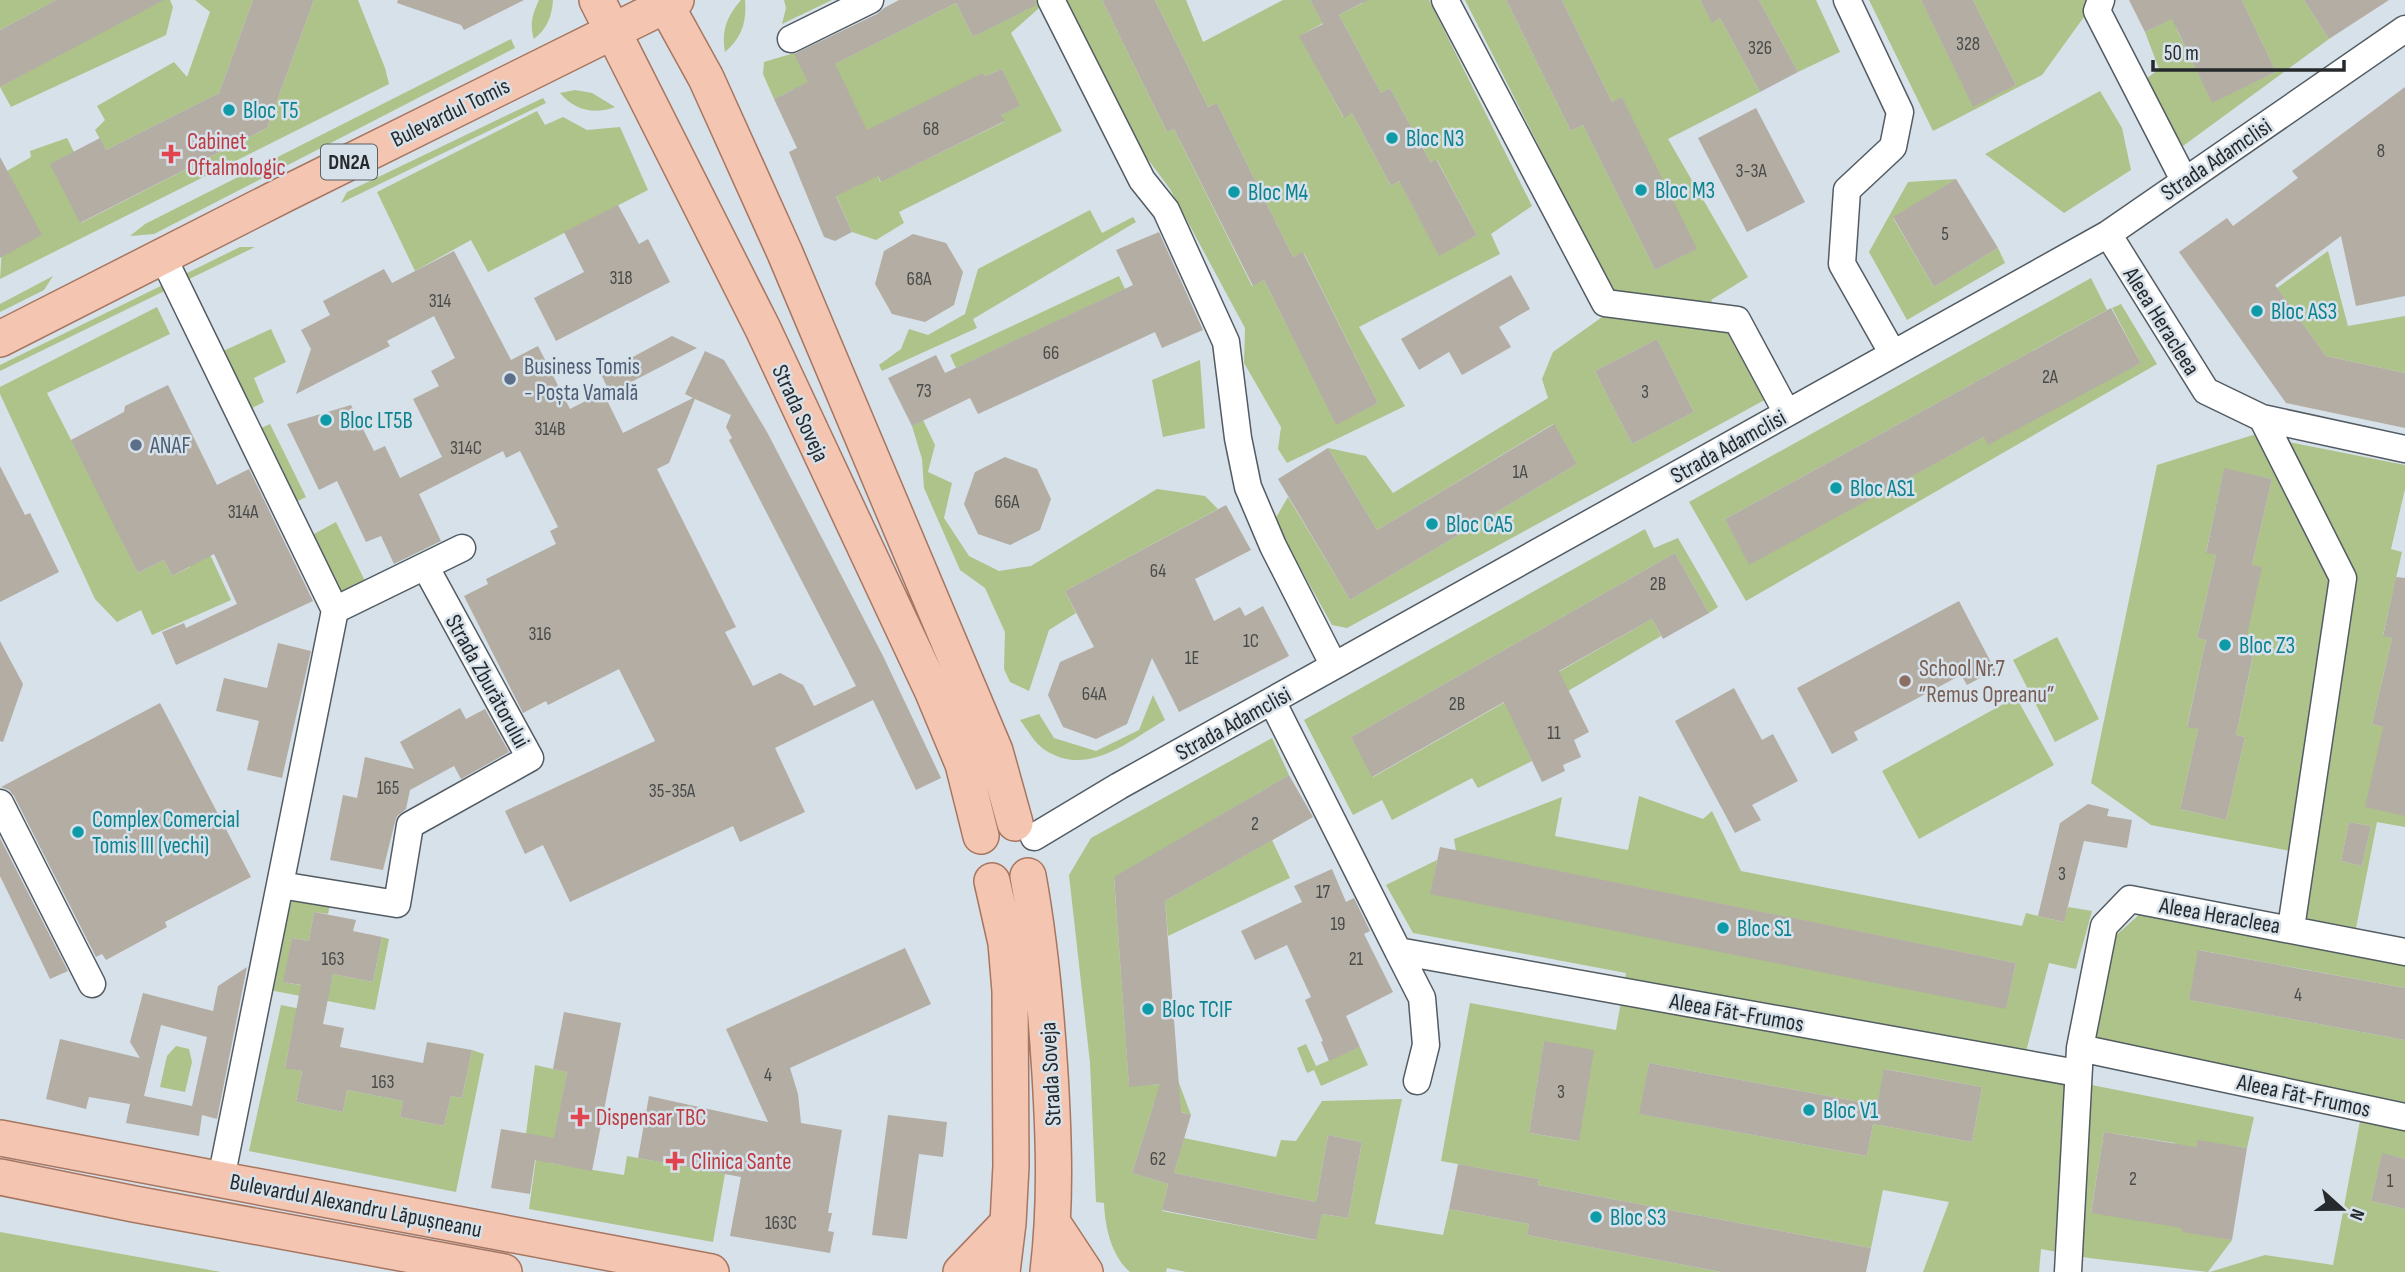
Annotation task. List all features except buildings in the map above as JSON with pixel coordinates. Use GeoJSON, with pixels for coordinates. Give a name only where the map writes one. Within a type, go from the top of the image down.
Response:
{"type":"FeatureCollection","features":[{"type":"Feature","properties":{"kind":"main road","name":"Strada Soveja"},"geometry":{"type":"LineString","coordinates":[[597,0],[768,341],[932,690],[964,764],[982,836]]}},
{"type":"Feature","properties":{"kind":"main road","name":"Strada Soveja"},"geometry":{"type":"LineString","coordinates":[[668,2],[706,78],[785,253],[995,751],[1024,830]]}},
{"type":"Feature","properties":{"kind":"main road","name":"Bulevardul Tomis"},"geometry":{"type":"LineString","coordinates":[[0,339],[285,194],[614,32],[668,2]]}},
{"type":"Feature","properties":{"kind":"main road"},"geometry":{"type":"LineString","coordinates":[[996,824],[1024,830],[1038,853],[1037,862],[1028,876],[1015,884],[992,881],[977,862],[977,844],[982,836],[996,824]]}},
{"type":"Feature","properties":{"kind":"main road","name":"Strada Soveja"},"geometry":{"type":"LineString","coordinates":[[1028,876],[1045,1000],[1055,1159],[1054,1225],[1048,1272]]}},
{"type":"Feature","properties":{"kind":"main road","name":"Strada Soveja"},"geometry":{"type":"LineString","coordinates":[[992,881],[1009,964],[1012,1046],[1011,1167],[1002,1272]]}},
{"type":"Feature","properties":{"kind":"main road","name":"Bulevardul Alexandru Lăpușneanu"},"geometry":{"type":"LineString","coordinates":[[0,1138],[711,1272]]}},
{"type":"Feature","properties":{"kind":"main road","name":"Bulevardul Alexandru Lăpușneanu"},"geometry":{"type":"LineString","coordinates":[[0,1177],[504,1272]]}},
{"type":"Feature","properties":{"kind":"main road"},"geometry":{"type":"LineString","coordinates":[[961,1272],[1008,1223]]}},
{"type":"Feature","properties":{"kind":"main road"},"geometry":{"type":"LineString","coordinates":[[1054,1225],[1085,1272]]}},
{"type":"Feature","properties":{"kind":"street"},"geometry":{"type":"LineString","coordinates":[[791,39],[870,0]]}},
{"type":"Feature","properties":{"kind":"street"},"geometry":{"type":"LineString","coordinates":[[1051,0],[1142,180],[1166,210],[1226,342],[1238,438],[1248,486],[1273,546],[1334,666]]}},
{"type":"Feature","properties":{"kind":"street"},"geometry":{"type":"LineString","coordinates":[[1445,0],[1605,303],[1737,320],[1787,413]]}},
{"type":"Feature","properties":{"kind":"street"},"geometry":{"type":"LineString","coordinates":[[1847,0],[1900,112],[1893,147],[1847,190],[1842,264],[1893,354]]}},
{"type":"Feature","properties":{"kind":"street"},"geometry":{"type":"LineString","coordinates":[[2101,0],[2097,11],[2184,180]]}},
{"type":"Feature","properties":{"kind":"street","name":"Strada Adamclisi"},"geometry":{"type":"LineString","coordinates":[[1024,830],[1272,701],[2108,233],[2405,29]]}},
{"type":"Feature","properties":{"kind":"street","name":"Aleea Heracleea"},"geometry":{"type":"LineString","coordinates":[[2108,233],[2206,391],[2262,418],[2405,449]]}},
{"type":"Feature","properties":{"kind":"street"},"geometry":{"type":"LineString","coordinates":[[163,257],[335,610],[220,1180]]}},
{"type":"Feature","properties":{"kind":"street","name":"Aleea Heracleea"},"geometry":{"type":"LineString","coordinates":[[2068,1272],[2078,1060],[2104,926],[2130,899],[2291,928],[2343,578],[2262,418]]}},
{"type":"Feature","properties":{"kind":"street"},"geometry":{"type":"LineString","coordinates":[[335,610],[462,548]]}},
{"type":"Feature","properties":{"kind":"street","name":"Strada Zburătorului"},"geometry":{"type":"LineString","coordinates":[[279,885],[397,904],[410,825],[530,758],[425,566]]}},
{"type":"Feature","properties":{"kind":"street"},"geometry":{"type":"LineString","coordinates":[[1272,701],[1422,999],[1426,1045],[1417,1082]]}},
{"type":"Feature","properties":{"kind":"street"},"geometry":{"type":"LineString","coordinates":[[0,803],[92,984]]}},
{"type":"Feature","properties":{"kind":"street"},"geometry":{"type":"LineString","coordinates":[[2291,928],[2405,952]]}},
{"type":"Feature","properties":{"kind":"street","name":"Aleea Făt-Frumos"},"geometry":{"type":"LineString","coordinates":[[1398,951],[2078,1060],[2405,1117]]}},
{"type":"Feature","properties":{"kind":"green space"},"geometry":{"type":"Polygon","coordinates":[[[0,0],[56,0],[0,30],[0,0]]]}},
{"type":"Feature","properties":{"kind":"green space"},"geometry":{"type":"Polygon","coordinates":[[[160,0],[170,0],[173,7],[166,35],[11,107],[0,87],[160,0]]]}},
{"type":"Feature","properties":{"kind":"green space"},"geometry":{"type":"Polygon","coordinates":[[[195,0],[253,0],[219,93],[106,150],[95,130],[105,120],[97,106],[174,62],[187,77],[210,12],[195,0]]]}},
{"type":"Feature","properties":{"kind":"green space"},"geometry":{"type":"Polygon","coordinates":[[[314,0],[358,0],[389,84],[0,279],[7,171],[31,157],[30,151],[67,138],[74,152],[51,164],[81,223],[267,128],[314,0]]]}},
{"type":"Feature","properties":{"kind":"green space"},"geometry":{"type":"Polygon","coordinates":[[[539,0],[553,0],[550,17],[534,39],[532,19],[539,0]]]}},
{"type":"Feature","properties":{"kind":"green space"},"geometry":{"type":"Polygon","coordinates":[[[741,0],[745,0],[742,29],[736,41],[725,52],[726,24],[741,0]]]}},
{"type":"Feature","properties":{"kind":"green space"},"geometry":{"type":"Polygon","coordinates":[[[784,0],[832,0],[782,24],[786,8],[784,0]]]}},
{"type":"Feature","properties":{"kind":"green space"},"geometry":{"type":"Polygon","coordinates":[[[1024,0],[1040,0],[1038,9],[1011,33],[1062,131],[899,212],[904,223],[876,240],[852,232],[813,142],[794,89],[774,99],[763,74],[764,62],[794,53],[830,125],[835,64],[956,3],[973,37],[1028,9],[1024,0]],[[1002,69],[986,76],[983,73],[878,176],[880,182],[1004,122],[1001,115],[1019,106],[1002,69]]]}},
{"type":"Feature","properties":{"kind":"green space"},"geometry":{"type":"Polygon","coordinates":[[[1066,0],[1102,0],[1167,132],[1174,129],[1252,286],[1264,280],[1336,424],[1378,403],[1304,253],[1293,257],[1217,103],[1208,107],[1155,0],[1186,0],[1203,42],[1283,0],[1310,0],[1323,23],[1300,36],[1343,117],[1352,113],[1391,186],[1399,181],[1439,255],[1477,235],[1437,160],[1431,163],[1390,88],[1381,93],[1339,15],[1363,3],[1362,0],[1429,0],[1532,206],[1491,234],[1500,254],[1359,327],[1405,406],[1287,463],[1278,449],[1281,427],[1244,363],[1245,328],[1170,189],[1141,150],[1066,0]]]}},
{"type":"Feature","properties":{"kind":"green space"},"geometry":{"type":"Polygon","coordinates":[[[1465,0],[1506,0],[1571,131],[1583,125],[1655,270],[1696,249],[1622,98],[1612,102],[1562,0],[1700,0],[1712,22],[1720,18],[1760,92],[1668,139],[1748,277],[1711,300],[1770,397],[1347,628],[1332,625],[1274,521],[1288,497],[1350,600],[1577,464],[1553,424],[1377,530],[1328,448],[1366,456],[1393,493],[1548,398],[1542,379],[1553,352],[1619,305],[1465,0]],[[1657,339],[1595,371],[1632,444],[1694,412],[1657,339]]]}},
{"type":"Feature","properties":{"kind":"green space"},"geometry":{"type":"Polygon","coordinates":[[[1759,0],[1816,0],[1840,52],[1798,72],[1759,0]]]}},
{"type":"Feature","properties":{"kind":"green space"},"geometry":{"type":"Polygon","coordinates":[[[1869,0],[1921,0],[1973,106],[2016,85],[1973,0],[2091,0],[2089,10],[2042,75],[1933,131],[1869,0]]]}},
{"type":"Feature","properties":{"kind":"green space"},"geometry":{"type":"Polygon","coordinates":[[[2210,0],[2234,0],[2176,28],[2212,102],[2276,72],[2242,0],[2304,0],[2329,39],[2183,146],[2142,82],[2159,69],[2145,32],[2210,0]]]}},
{"type":"Feature","properties":{"kind":"green space"},"geometry":{"type":"Polygon","coordinates":[[[511,39],[515,48],[154,234],[130,236],[145,224],[511,39]]]}},
{"type":"Feature","properties":{"kind":"green space"},"geometry":{"type":"Polygon","coordinates":[[[575,90],[592,93],[615,107],[592,111],[578,107],[560,93],[575,90]]]}},
{"type":"Feature","properties":{"kind":"green space"},"geometry":{"type":"Polygon","coordinates":[[[2100,91],[2122,128],[2131,170],[2064,213],[1985,154],[2100,91]]]}},
{"type":"Feature","properties":{"kind":"green space"},"geometry":{"type":"Polygon","coordinates":[[[543,98],[546,103],[341,203],[347,192],[543,98]]]}},
{"type":"Feature","properties":{"kind":"green space"},"geometry":{"type":"Polygon","coordinates":[[[537,111],[545,125],[563,117],[587,130],[620,127],[648,190],[488,272],[471,240],[415,271],[377,192],[537,111]]]}},
{"type":"Feature","properties":{"kind":"green space"},"geometry":{"type":"Polygon","coordinates":[[[1956,179],[1893,218],[1934,287],[1998,248],[2005,263],[1907,320],[1869,252],[1908,182],[1956,179]]]}},
{"type":"Feature","properties":{"kind":"green space"},"geometry":{"type":"Polygon","coordinates":[[[1090,210],[1102,233],[1133,217],[1136,222],[973,319],[977,328],[882,371],[879,365],[901,349],[909,329],[928,335],[965,314],[978,269],[1090,210]]]}},
{"type":"Feature","properties":{"kind":"green space"},"geometry":{"type":"Polygon","coordinates":[[[240,247],[255,247],[0,371],[0,365],[240,247]]]}},
{"type":"Feature","properties":{"kind":"green space"},"geometry":{"type":"Polygon","coordinates":[[[2328,251],[2348,326],[2405,316],[2405,373],[2326,356],[2277,288],[2328,251]]]}},
{"type":"Feature","properties":{"kind":"green space"},"geometry":{"type":"Polygon","coordinates":[[[53,276],[44,290],[0,312],[0,304],[53,276]]]}},
{"type":"Feature","properties":{"kind":"green space"},"geometry":{"type":"Polygon","coordinates":[[[1119,276],[1125,289],[956,368],[950,355],[1119,276]]]}},
{"type":"Feature","properties":{"kind":"green space"},"geometry":{"type":"Polygon","coordinates":[[[2091,278],[2107,310],[1725,519],[1749,564],[1984,437],[2141,363],[2112,308],[2121,304],[2157,364],[1746,601],[1689,502],[2091,278]]]}},
{"type":"Feature","properties":{"kind":"green space"},"geometry":{"type":"Polygon","coordinates":[[[157,307],[170,334],[47,393],[106,508],[184,498],[231,600],[152,635],[141,610],[117,622],[95,599],[0,394],[0,387],[157,307]],[[116,528],[138,573],[164,560],[172,576],[190,567],[183,551],[116,528]]]}},
{"type":"Feature","properties":{"kind":"green space"},"geometry":{"type":"Polygon","coordinates":[[[271,329],[286,362],[254,378],[264,402],[248,410],[221,352],[271,329]]]}},
{"type":"Feature","properties":{"kind":"green space"},"geometry":{"type":"Polygon","coordinates":[[[1200,360],[1205,428],[1163,437],[1152,380],[1200,360]]]}},
{"type":"Feature","properties":{"kind":"green space"},"geometry":{"type":"Polygon","coordinates":[[[923,420],[935,445],[928,472],[952,483],[944,518],[969,556],[999,571],[1031,566],[1157,489],[1205,496],[1218,509],[1065,591],[1076,613],[1049,630],[1029,691],[1010,682],[1004,669],[1005,632],[985,588],[960,570],[924,488],[922,459],[912,426],[923,420]]]}},
{"type":"Feature","properties":{"kind":"green space"},"geometry":{"type":"Polygon","coordinates":[[[270,424],[306,497],[296,502],[259,429],[270,424]]]}},
{"type":"Feature","properties":{"kind":"green space"},"geometry":{"type":"Polygon","coordinates":[[[2253,435],[2405,465],[2405,489],[2391,549],[2402,552],[2383,635],[2392,638],[2372,724],[2383,727],[2405,816],[2405,827],[2377,822],[2355,933],[2302,923],[2312,855],[2151,825],[2091,783],[2157,465],[2253,435]],[[2224,469],[2206,552],[2216,555],[2197,638],[2206,640],[2187,726],[2198,729],[2180,809],[2226,820],[2245,737],[2236,735],[2254,652],[2244,649],[2252,565],[2272,479],[2224,469]],[[2349,822],[2341,861],[2362,866],[2371,826],[2349,822]]]}},
{"type":"Feature","properties":{"kind":"green space"},"geometry":{"type":"Polygon","coordinates":[[[336,522],[365,581],[340,594],[312,535],[336,522]]]}},
{"type":"Feature","properties":{"kind":"green space"},"geometry":{"type":"Polygon","coordinates":[[[1645,529],[1654,548],[1678,538],[1718,607],[1709,613],[1675,553],[1351,737],[1373,777],[1652,619],[1661,636],[1568,691],[1575,703],[1519,732],[1532,761],[1478,788],[1472,778],[1392,820],[1382,800],[1353,815],[1304,720],[1645,529]]]}},
{"type":"Feature","properties":{"kind":"green space"},"geometry":{"type":"Polygon","coordinates":[[[2057,637],[2099,719],[2055,742],[2013,660],[2057,637]]]}},
{"type":"Feature","properties":{"kind":"green space"},"geometry":{"type":"Polygon","coordinates":[[[1153,695],[1165,720],[1122,746],[1092,758],[1061,758],[1045,750],[1020,720],[1039,714],[1054,738],[1096,751],[1139,730],[1153,695]]]}},
{"type":"Feature","properties":{"kind":"green space"},"geometry":{"type":"Polygon","coordinates":[[[2016,697],[2054,765],[1919,839],[1882,771],[2016,697]]]}},
{"type":"Feature","properties":{"kind":"green space"},"geometry":{"type":"Polygon","coordinates":[[[1272,738],[1289,775],[1114,878],[1129,1086],[1179,1083],[1191,1115],[1154,1103],[1132,1173],[1168,1184],[1162,1211],[1315,1240],[1322,1214],[1348,1218],[1362,1142],[1328,1135],[1316,1202],[1174,1173],[1184,1138],[1276,1157],[1281,1140],[1296,1141],[1322,1101],[1402,1099],[1375,1224],[1443,1235],[1449,1209],[1529,1224],[1527,1235],[1721,1272],[1186,1272],[1167,1268],[1166,1272],[1130,1272],[1123,1265],[1110,1240],[1104,1203],[1096,1202],[1090,1063],[1069,875],[1091,838],[1272,738]]]}},
{"type":"Feature","properties":{"kind":"green space"},"geometry":{"type":"Polygon","coordinates":[[[1639,796],[1703,819],[1712,811],[1741,871],[2022,926],[2026,913],[2063,922],[2068,907],[2092,911],[2076,969],[2049,963],[2021,1071],[2254,1117],[2247,1148],[2197,1141],[2182,1231],[2232,1240],[2208,1272],[2089,1258],[2041,1249],[2039,1272],[1923,1272],[1949,1202],[1883,1190],[1871,1248],[1538,1185],[1539,1179],[1441,1161],[1470,1003],[1616,1030],[1626,973],[1413,933],[1386,885],[1437,860],[1431,893],[2006,1008],[2016,963],[1456,851],[1454,839],[1562,797],[1555,836],[1628,850],[1639,796]],[[1544,1042],[1529,1133],[1579,1141],[1544,1042]],[[1649,1063],[1640,1114],[1867,1156],[1873,1124],[1972,1142],[1982,1087],[1885,1069],[1877,1105],[1649,1063]],[[2104,1132],[2091,1212],[2162,1224],[2175,1143],[2104,1132]]]}},
{"type":"Feature","properties":{"kind":"green space"},"geometry":{"type":"Polygon","coordinates":[[[1272,840],[1290,878],[1168,936],[1165,901],[1272,840]]]}},
{"type":"Feature","properties":{"kind":"green space"},"geometry":{"type":"Polygon","coordinates":[[[295,899],[330,905],[328,914],[314,912],[309,941],[292,938],[284,982],[329,991],[333,974],[373,982],[382,937],[389,939],[375,1010],[269,990],[285,906],[295,899]]]}},
{"type":"Feature","properties":{"kind":"green space"},"geometry":{"type":"Polygon","coordinates":[[[2141,913],[2405,961],[2405,988],[2199,950],[2189,1000],[2405,1040],[2405,1109],[2092,1039],[2113,938],[2141,913]]]}},
{"type":"Feature","properties":{"kind":"green space"},"geometry":{"type":"Polygon","coordinates":[[[281,1005],[316,1012],[295,1019],[285,1067],[302,1071],[296,1102],[343,1112],[347,1090],[403,1101],[400,1117],[444,1126],[451,1096],[462,1098],[472,1050],[484,1054],[456,1192],[249,1151],[281,1005]]]}},
{"type":"Feature","properties":{"kind":"green space"},"geometry":{"type":"Polygon","coordinates":[[[1306,1044],[1316,1066],[1360,1047],[1368,1065],[1321,1086],[1314,1070],[1307,1073],[1297,1048],[1306,1044]]]}},
{"type":"Feature","properties":{"kind":"green space"},"geometry":{"type":"Polygon","coordinates":[[[176,1046],[189,1049],[192,1062],[185,1092],[160,1087],[167,1056],[176,1046]]]}},
{"type":"Feature","properties":{"kind":"green space"},"geometry":{"type":"Polygon","coordinates":[[[535,1065],[567,1072],[550,1163],[624,1175],[627,1156],[725,1174],[713,1242],[529,1209],[539,1136],[526,1134],[535,1065]]]}},
{"type":"Feature","properties":{"kind":"green space"},"geometry":{"type":"Polygon","coordinates":[[[2360,1121],[2405,1131],[2405,1159],[2382,1154],[2371,1201],[2405,1209],[2405,1272],[2210,1272],[2265,1255],[2333,1265],[2360,1121]]]}},
{"type":"Feature","properties":{"kind":"green space"},"geometry":{"type":"Polygon","coordinates":[[[0,1232],[221,1272],[0,1272],[0,1232]]]}},
{"type":"Feature","properties":{"kind":"place","name":"Bloc T5"},"geometry":{"type":"Point","coordinates":[229,110]}},
{"type":"Feature","properties":{"kind":"place","name":"Bloc N3"},"geometry":{"type":"Point","coordinates":[1392,138]}},
{"type":"Feature","properties":{"kind":"place","name":"Cabinet Oftalmologic"},"geometry":{"type":"Point","coordinates":[171,154]}},
{"type":"Feature","properties":{"kind":"place","name":"Bloc M3"},"geometry":{"type":"Point","coordinates":[1641,190]}},
{"type":"Feature","properties":{"kind":"place","name":"Bloc M4"},"geometry":{"type":"Point","coordinates":[1234,192]}},
{"type":"Feature","properties":{"kind":"place","name":"Bloc AS3"},"geometry":{"type":"Point","coordinates":[2257,311]}},
{"type":"Feature","properties":{"kind":"place","name":"Business Tomis - Poșta Vamală"},"geometry":{"type":"Point","coordinates":[510,379]}},
{"type":"Feature","properties":{"kind":"place","name":"Bloc LT5B"},"geometry":{"type":"Point","coordinates":[326,420]}},
{"type":"Feature","properties":{"kind":"place","name":"ANAF"},"geometry":{"type":"Point","coordinates":[136,445]}},
{"type":"Feature","properties":{"kind":"place","name":"Bloc AS1"},"geometry":{"type":"Point","coordinates":[1836,488]}},
{"type":"Feature","properties":{"kind":"place","name":"Bloc CA5"},"geometry":{"type":"Point","coordinates":[1432,524]}},
{"type":"Feature","properties":{"kind":"place","name":"Bloc Z3"},"geometry":{"type":"Point","coordinates":[2225,645]}},
{"type":"Feature","properties":{"kind":"place","name":"School Nr.7 ”Remus Opreanu”"},"geometry":{"type":"Point","coordinates":[1905,681]}},
{"type":"Feature","properties":{"kind":"place","name":"Complex Comercial Tomis III (vechi)"},"geometry":{"type":"Point","coordinates":[78,832]}},
{"type":"Feature","properties":{"kind":"place","name":"Bloc S1"},"geometry":{"type":"Point","coordinates":[1723,928]}},
{"type":"Feature","properties":{"kind":"place","name":"Bloc TCIF"},"geometry":{"type":"Point","coordinates":[1148,1009]}},
{"type":"Feature","properties":{"kind":"place","name":"Bloc V1"},"geometry":{"type":"Point","coordinates":[1809,1110]}},
{"type":"Feature","properties":{"kind":"place","name":"Dispensar TBC"},"geometry":{"type":"Point","coordinates":[580,1117]}},
{"type":"Feature","properties":{"kind":"place","name":"Clinica Sante"},"geometry":{"type":"Point","coordinates":[675,1161]}},
{"type":"Feature","properties":{"kind":"place","name":"Bloc S3"},"geometry":{"type":"Point","coordinates":[1596,1217]}}]}
